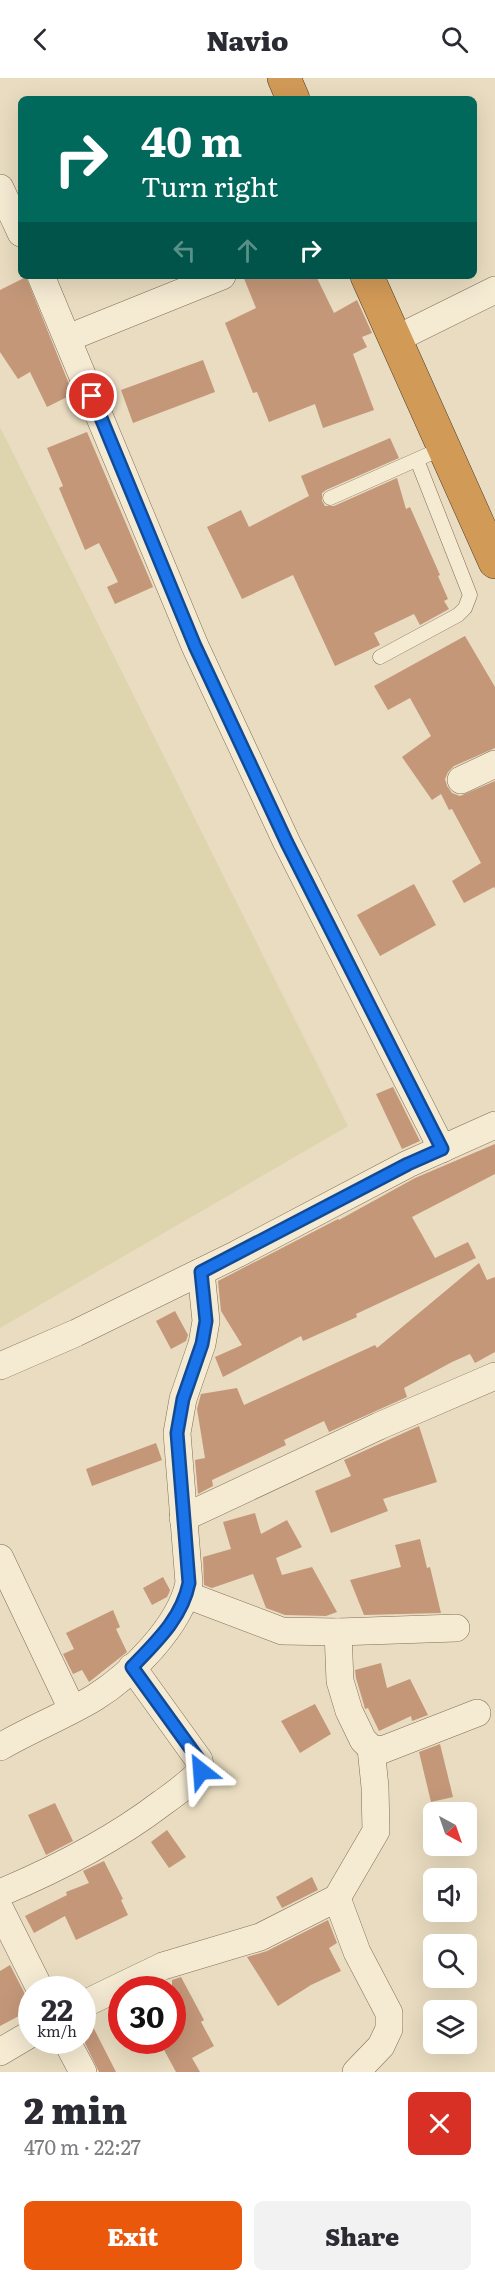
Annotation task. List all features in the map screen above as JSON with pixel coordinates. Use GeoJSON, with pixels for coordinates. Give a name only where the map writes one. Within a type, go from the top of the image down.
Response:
{"type":"FeatureCollection","features":[{"type":"Feature","properties":{"kind":"highway"},"geometry":{"type":"LineString","coordinates":[[284,78],[292,96]]}},
{"type":"Feature","properties":{"kind":"highway"},"geometry":{"type":"LineString","coordinates":[[368,279],[394,340],[430,454],[495,561]]}},
{"type":"Feature","properties":{"kind":"street"},"geometry":{"type":"LineString","coordinates":[[0,188],[18,227]]}},
{"type":"Feature","properties":{"kind":"street"},"geometry":{"type":"LineString","coordinates":[[42,279],[195,646],[287,843],[442,1149]]}},
{"type":"Feature","properties":{"kind":"street"},"geometry":{"type":"LineString","coordinates":[[68,338],[215,279]]}},
{"type":"Feature","properties":{"kind":"street"},"geometry":{"type":"LineString","coordinates":[[394,340],[495,290]]}},
{"type":"Feature","properties":{"kind":"street"},"geometry":{"type":"LineString","coordinates":[[461,780],[495,764]]}},
{"type":"Feature","properties":{"kind":"street"},"geometry":{"type":"LineString","coordinates":[[0,1365],[76,1333],[201,1272],[408,1164],[495,1125]]}},
{"type":"Feature","properties":{"kind":"street"},"geometry":{"type":"LineString","coordinates":[[0,1747],[95,1697],[132,1667],[163,1635],[187,1595],[189,1583],[177,1433],[183,1399],[202,1344],[206,1321],[201,1272]]}},
{"type":"Feature","properties":{"kind":"street"},"geometry":{"type":"LineString","coordinates":[[183,1518],[379,1426],[495,1376]]}},
{"type":"Feature","properties":{"kind":"street"},"geometry":{"type":"LineString","coordinates":[[0,1558],[72,1709]]}},
{"type":"Feature","properties":{"kind":"street"},"geometry":{"type":"LineString","coordinates":[[187,1595],[282,1631],[338,1632],[456,1628]]}},
{"type":"Feature","properties":{"kind":"street"},"geometry":{"type":"LineString","coordinates":[[338,1632],[340,1681],[349,1711],[363,1740],[371,1748],[382,1750],[477,1713]]}},
{"type":"Feature","properties":{"kind":"street"},"geometry":{"type":"LineString","coordinates":[[0,1893],[47,1874],[99,1845],[146,1815],[192,1781],[201,1771],[199,1760],[132,1667]]}},
{"type":"Feature","properties":{"kind":"street"},"geometry":{"type":"LineString","coordinates":[[96,1998],[163,1966],[260,1937],[337,1898],[376,1831],[371,1748]]}},
{"type":"Feature","properties":{"kind":"street"},"geometry":{"type":"LineString","coordinates":[[337,1898],[357,1952],[389,2013],[389,2029],[381,2046],[356,2072]]}},
{"type":"Feature","properties":{"kind":"street"},"geometry":{"type":"LineString","coordinates":[[0,1909],[34,1976]]}},
{"type":"Feature","properties":{"kind":"street"},"geometry":{"type":"LineString","coordinates":[[0,2052],[18,2041]]}},
{"type":"Feature","properties":{"kind":"street"},"geometry":{"type":"LineString","coordinates":[[73,2054],[83,2072]]}},
{"type":"Feature","properties":{"kind":"lane"},"geometry":{"type":"LineString","coordinates":[[330,498],[430,454],[471,595],[465,608],[458,615],[380,657]]}},
{"type":"Feature","properties":{"kind":"shaded area"},"geometry":{"type":"Polygon","coordinates":[[[0,427],[348,1126],[0,1328],[0,427]]]}},
{"type":"Feature","properties":{"kind":"building"},"geometry":{"type":"Polygon","coordinates":[[[22,279],[27,279],[73,394],[47,407],[30,372],[18,379],[0,352],[0,290],[22,279]]]}},
{"type":"Feature","properties":{"kind":"building"},"geometry":{"type":"Polygon","coordinates":[[[244,279],[317,279],[334,313],[357,300],[372,333],[362,337],[367,347],[353,354],[374,410],[323,428],[315,404],[269,422],[257,392],[253,393],[225,323],[256,308],[244,279]]]}},
{"type":"Feature","properties":{"kind":"building"},"geometry":{"type":"Polygon","coordinates":[[[203,360],[215,392],[133,423],[121,390],[203,360]]]}},
{"type":"Feature","properties":{"kind":"building"},"geometry":{"type":"Polygon","coordinates":[[[87,432],[153,587],[115,604],[107,587],[118,582],[99,543],[85,550],[59,488],[63,486],[47,448],[87,432]]]}},
{"type":"Feature","properties":{"kind":"building"},"geometry":{"type":"Polygon","coordinates":[[[390,438],[399,458],[326,490],[322,493],[322,501],[325,506],[334,506],[397,478],[406,509],[410,507],[440,575],[438,576],[448,599],[444,601],[449,609],[420,625],[414,614],[374,633],[380,645],[335,666],[293,575],[242,599],[207,527],[241,510],[249,527],[309,496],[301,476],[390,438]]]}},
{"type":"Feature","properties":{"kind":"building"},"geometry":{"type":"Polygon","coordinates":[[[465,636],[495,687],[495,748],[454,766],[445,779],[452,793],[460,796],[495,781],[495,889],[494,887],[464,903],[452,881],[481,863],[452,809],[449,810],[441,794],[432,800],[402,757],[431,736],[410,698],[388,710],[374,686],[465,636]]]}},
{"type":"Feature","properties":{"kind":"building"},"geometry":{"type":"Polygon","coordinates":[[[414,884],[436,925],[380,956],[357,915],[414,884]]]}},
{"type":"Feature","properties":{"kind":"building"},"geometry":{"type":"Polygon","coordinates":[[[393,1087],[420,1141],[402,1149],[376,1094],[393,1087]]]}},
{"type":"Feature","properties":{"kind":"building"},"geometry":{"type":"Polygon","coordinates":[[[495,1144],[495,1174],[412,1217],[435,1258],[468,1242],[476,1258],[356,1314],[357,1317],[303,1341],[301,1336],[223,1377],[215,1357],[242,1345],[221,1311],[218,1281],[339,1220],[415,1178],[495,1144]]]}},
{"type":"Feature","properties":{"kind":"building"},"geometry":{"type":"Polygon","coordinates":[[[479,1263],[487,1280],[495,1277],[495,1352],[475,1363],[470,1354],[452,1362],[404,1388],[407,1397],[329,1432],[324,1421],[284,1440],[286,1445],[212,1480],[213,1486],[198,1494],[195,1460],[205,1458],[197,1409],[201,1394],[237,1388],[244,1405],[375,1345],[377,1348],[479,1263]]]}},
{"type":"Feature","properties":{"kind":"building"},"geometry":{"type":"Polygon","coordinates":[[[175,1311],[188,1335],[186,1341],[171,1349],[156,1321],[175,1311]]]}},
{"type":"Feature","properties":{"kind":"building"},"geometry":{"type":"Polygon","coordinates":[[[419,1426],[437,1482],[383,1499],[388,1511],[331,1533],[315,1491],[351,1476],[344,1460],[419,1426]]]}},
{"type":"Feature","properties":{"kind":"building"},"geometry":{"type":"Polygon","coordinates":[[[156,1443],[162,1460],[92,1486],[86,1469],[156,1443]]]}},
{"type":"Feature","properties":{"kind":"building"},"geometry":{"type":"Polygon","coordinates":[[[255,1513],[261,1534],[287,1520],[302,1547],[276,1558],[282,1575],[312,1567],[337,1612],[326,1616],[285,1615],[266,1608],[253,1574],[212,1588],[204,1585],[203,1557],[231,1549],[223,1522],[255,1513]]]}},
{"type":"Feature","properties":{"kind":"building"},"geometry":{"type":"Polygon","coordinates":[[[420,1539],[427,1568],[430,1567],[441,1613],[364,1615],[350,1580],[401,1567],[395,1545],[420,1539]]]}},
{"type":"Feature","properties":{"kind":"building"},"geometry":{"type":"Polygon","coordinates":[[[163,1577],[170,1590],[169,1593],[167,1597],[152,1605],[143,1588],[163,1577]]]}},
{"type":"Feature","properties":{"kind":"building"},"geometry":{"type":"Polygon","coordinates":[[[113,1610],[120,1627],[116,1629],[127,1652],[89,1682],[82,1670],[73,1674],[63,1654],[74,1649],[66,1633],[113,1610]]]}},
{"type":"Feature","properties":{"kind":"building"},"geometry":{"type":"Polygon","coordinates":[[[381,1663],[387,1688],[410,1679],[428,1715],[412,1721],[411,1716],[379,1731],[368,1708],[365,1709],[355,1670],[381,1663]]]}},
{"type":"Feature","properties":{"kind":"building"},"geometry":{"type":"Polygon","coordinates":[[[315,1704],[331,1734],[300,1753],[281,1721],[315,1704]]]}},
{"type":"Feature","properties":{"kind":"building"},"geometry":{"type":"Polygon","coordinates":[[[440,1744],[453,1797],[431,1802],[419,1752],[440,1744]]]}},
{"type":"Feature","properties":{"kind":"building"},"geometry":{"type":"Polygon","coordinates":[[[55,1803],[73,1841],[46,1855],[28,1815],[55,1803]]]}},
{"type":"Feature","properties":{"kind":"building"},"geometry":{"type":"Polygon","coordinates":[[[167,1830],[186,1857],[169,1868],[151,1842],[167,1830]]]}},
{"type":"Feature","properties":{"kind":"building"},"geometry":{"type":"Polygon","coordinates":[[[104,1861],[123,1899],[121,1900],[128,1915],[76,1940],[65,1916],[34,1933],[25,1916],[67,1895],[66,1892],[89,1883],[83,1871],[104,1861]]]}},
{"type":"Feature","properties":{"kind":"building"},"geometry":{"type":"Polygon","coordinates":[[[312,1877],[318,1890],[282,1908],[276,1897],[312,1877]]]}},
{"type":"Feature","properties":{"kind":"building"},"geometry":{"type":"Polygon","coordinates":[[[328,1920],[337,1943],[329,1948],[341,1971],[311,1985],[278,2006],[247,1957],[267,1951],[328,1920]]]}},
{"type":"Feature","properties":{"kind":"building"},"geometry":{"type":"Polygon","coordinates":[[[10,1965],[18,1980],[18,2016],[0,2026],[0,1971],[10,1965]]]}},
{"type":"Feature","properties":{"kind":"building"},"geometry":{"type":"Polygon","coordinates":[[[186,1986],[204,2020],[201,2022],[214,2046],[192,2058],[200,2072],[176,2072],[166,2054],[186,2054],[186,1986]]]}},
{"type":"Feature","properties":{"kind":"building"},"geometry":{"type":"Polygon","coordinates":[[[96,2033],[116,2072],[99,2072],[90,2054],[96,2054],[96,2033]]]}},
{"type":"Feature","properties":{"kind":"route"},"geometry":{"type":"LineString","coordinates":[[92,396],[195,646],[287,843],[442,1149],[408,1164],[201,1272],[206,1321],[202,1344],[183,1399],[177,1433],[189,1583],[187,1595],[163,1635],[132,1667],[199,1760],[201,1771]]}}]}
